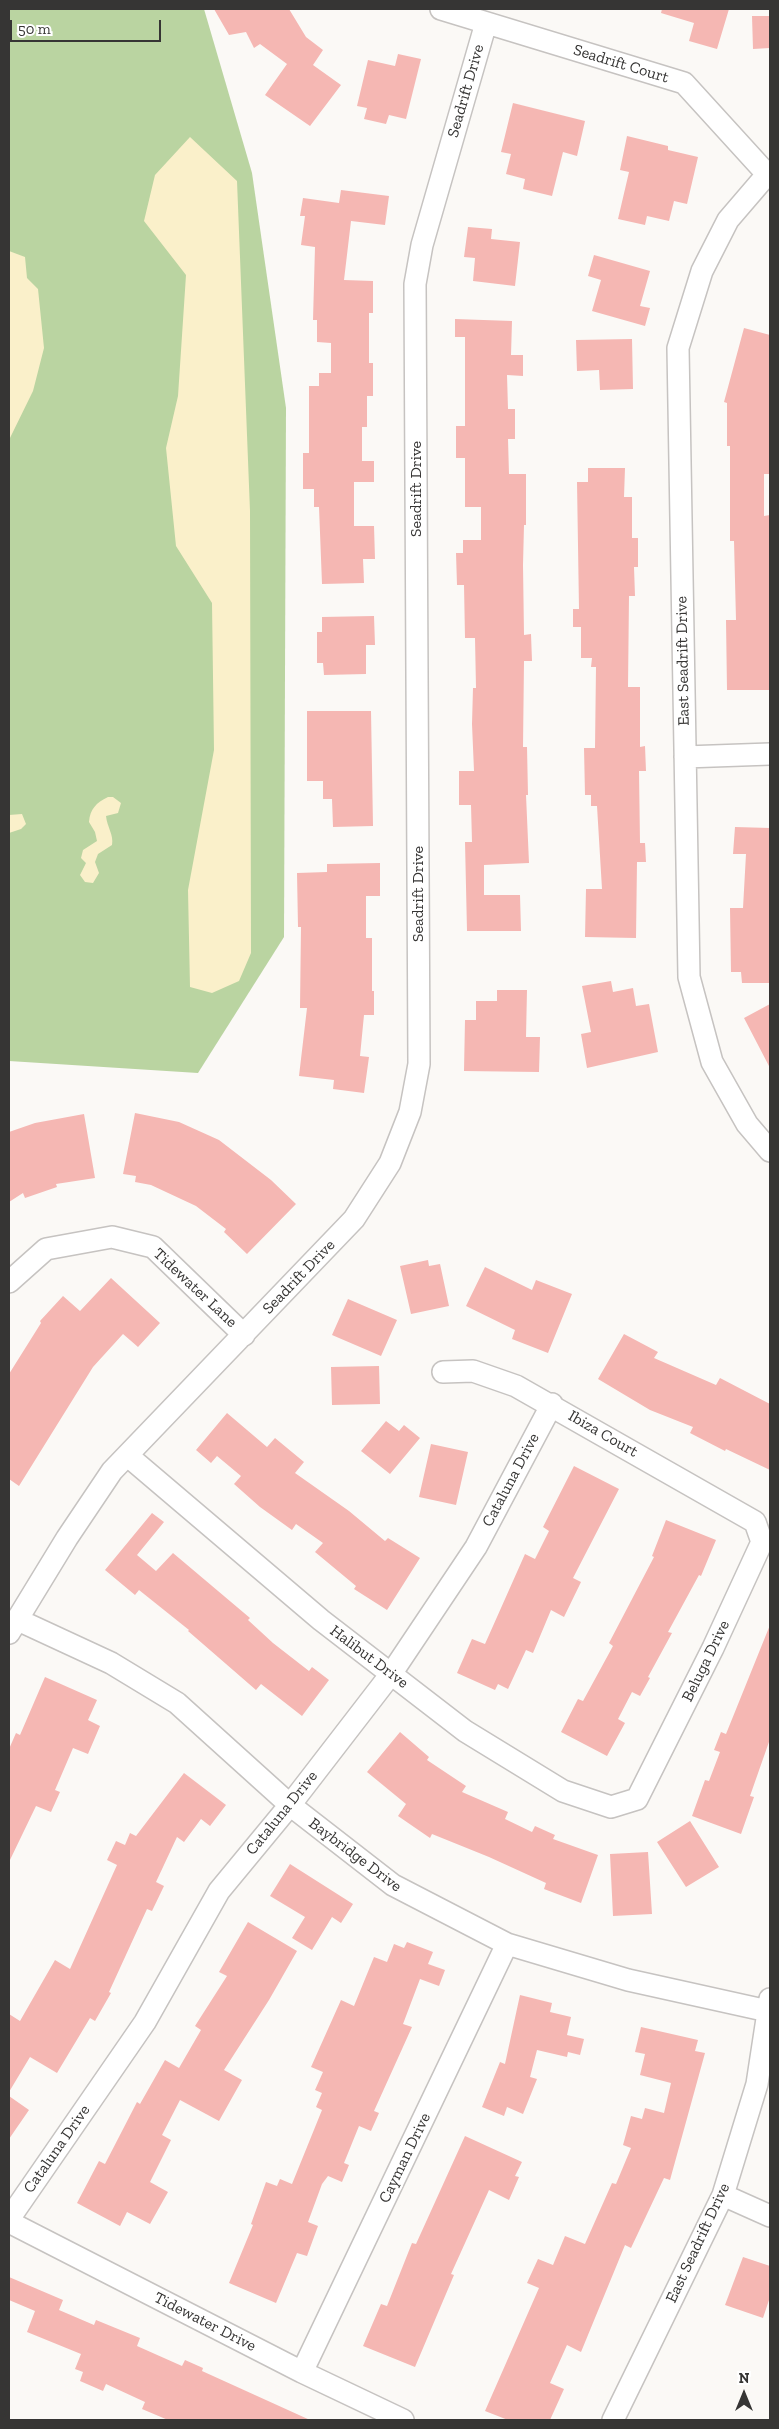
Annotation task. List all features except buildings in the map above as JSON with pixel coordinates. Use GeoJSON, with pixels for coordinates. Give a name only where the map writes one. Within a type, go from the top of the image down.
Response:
{"type":"FeatureCollection","features":[{"type":"Feature","properties":{"kind":"street","name":"Seadrift Court"},"geometry":{"type":"LineString","coordinates":[[441,9],[684,83],[768,172]]}},
{"type":"Feature","properties":{"kind":"street","name":"Seadrift Drive"},"geometry":{"type":"LineString","coordinates":[[12,1626],[107,1479],[354,1220],[390,1164],[410,1112],[418,1064],[415,284],[422,246],[486,23]]}},
{"type":"Feature","properties":{"kind":"street","name":"East Seadrift Drive"},"geometry":{"type":"LineString","coordinates":[[768,172],[728,220],[702,271],[678,348],[689,977],[712,1062],[747,1124],[770,1151]]}},
{"type":"Feature","properties":{"kind":"street"},"geometry":{"type":"LineString","coordinates":[[685,758],[770,754]]}},
{"type":"Feature","properties":{"kind":"street","name":"Tidewater Lane"},"geometry":{"type":"LineString","coordinates":[[9,1282],[46,1249],[112,1237],[153,1247],[244,1335]]}},
{"type":"Feature","properties":{"kind":"street","name":"Ibiza Court"},"geometry":{"type":"LineString","coordinates":[[443,1372],[473,1371],[516,1386],[552,1404],[755,1522]]}},
{"type":"Feature","properties":{"kind":"street","name":"Cataluna Drive"},"geometry":{"type":"LineString","coordinates":[[9,2220],[144,2022],[219,1890],[290,1805],[391,1674],[476,1547],[552,1404]]}},
{"type":"Feature","properties":{"kind":"street","name":"Halibut Drive"},"geometry":{"type":"LineString","coordinates":[[128,1456],[321,1620],[465,1732],[563,1790],[611,1807],[637,1799]]}},
{"type":"Feature","properties":{"kind":"street","name":"Beluga Drive"},"geometry":{"type":"LineString","coordinates":[[637,1799],[713,1648],[762,1542],[755,1522]]}},
{"type":"Feature","properties":{"kind":"street","name":"Baybridge Drive"},"geometry":{"type":"LineString","coordinates":[[12,1626],[111,1663],[177,1703],[290,1805],[393,1886],[507,1944],[628,1980],[769,2005]]}},
{"type":"Feature","properties":{"kind":"street","name":"Cayman Drive"},"geometry":{"type":"LineString","coordinates":[[302,2372],[507,1944]]}},
{"type":"Feature","properties":{"kind":"street","name":"East Seadrift Drive"},"geometry":{"type":"LineString","coordinates":[[613,2420],[723,2195],[757,2084],[769,2005]]}},
{"type":"Feature","properties":{"kind":"street"},"geometry":{"type":"LineString","coordinates":[[723,2195],[770,2216]]}},
{"type":"Feature","properties":{"kind":"street","name":"Tidewater Drive"},"geometry":{"type":"LineString","coordinates":[[9,2220],[302,2372],[403,2420]]}},
{"type":"Feature","properties":{"kind":"green space"},"geometry":{"type":"Polygon","coordinates":[[[9,9],[204,9],[252,173],[286,408],[284,937],[198,1073],[9,1061],[9,9]]]}},
{"type":"Feature","properties":{"kind":"sand"},"geometry":{"type":"Polygon","coordinates":[[[190,137],[237,181],[250,511],[251,953],[239,981],[212,993],[190,987],[188,890],[214,750],[212,603],[176,546],[166,448],[178,396],[186,275],[144,221],[155,175],[190,137]]]}},
{"type":"Feature","properties":{"kind":"sand"},"geometry":{"type":"Polygon","coordinates":[[[9,251],[25,257],[27,278],[38,289],[44,348],[33,391],[9,440],[9,251]]]}},
{"type":"Feature","properties":{"kind":"sand"},"geometry":{"type":"Polygon","coordinates":[[[108,797],[113,797],[121,803],[118,813],[106,816],[112,845],[98,854],[95,862],[99,873],[93,883],[85,882],[80,875],[86,863],[81,858],[83,850],[97,841],[95,832],[89,822],[91,813],[94,807],[108,797]]]}},
{"type":"Feature","properties":{"kind":"sand"},"geometry":{"type":"Polygon","coordinates":[[[22,814],[26,824],[21,829],[9,833],[9,815],[22,814]]]}}]}
